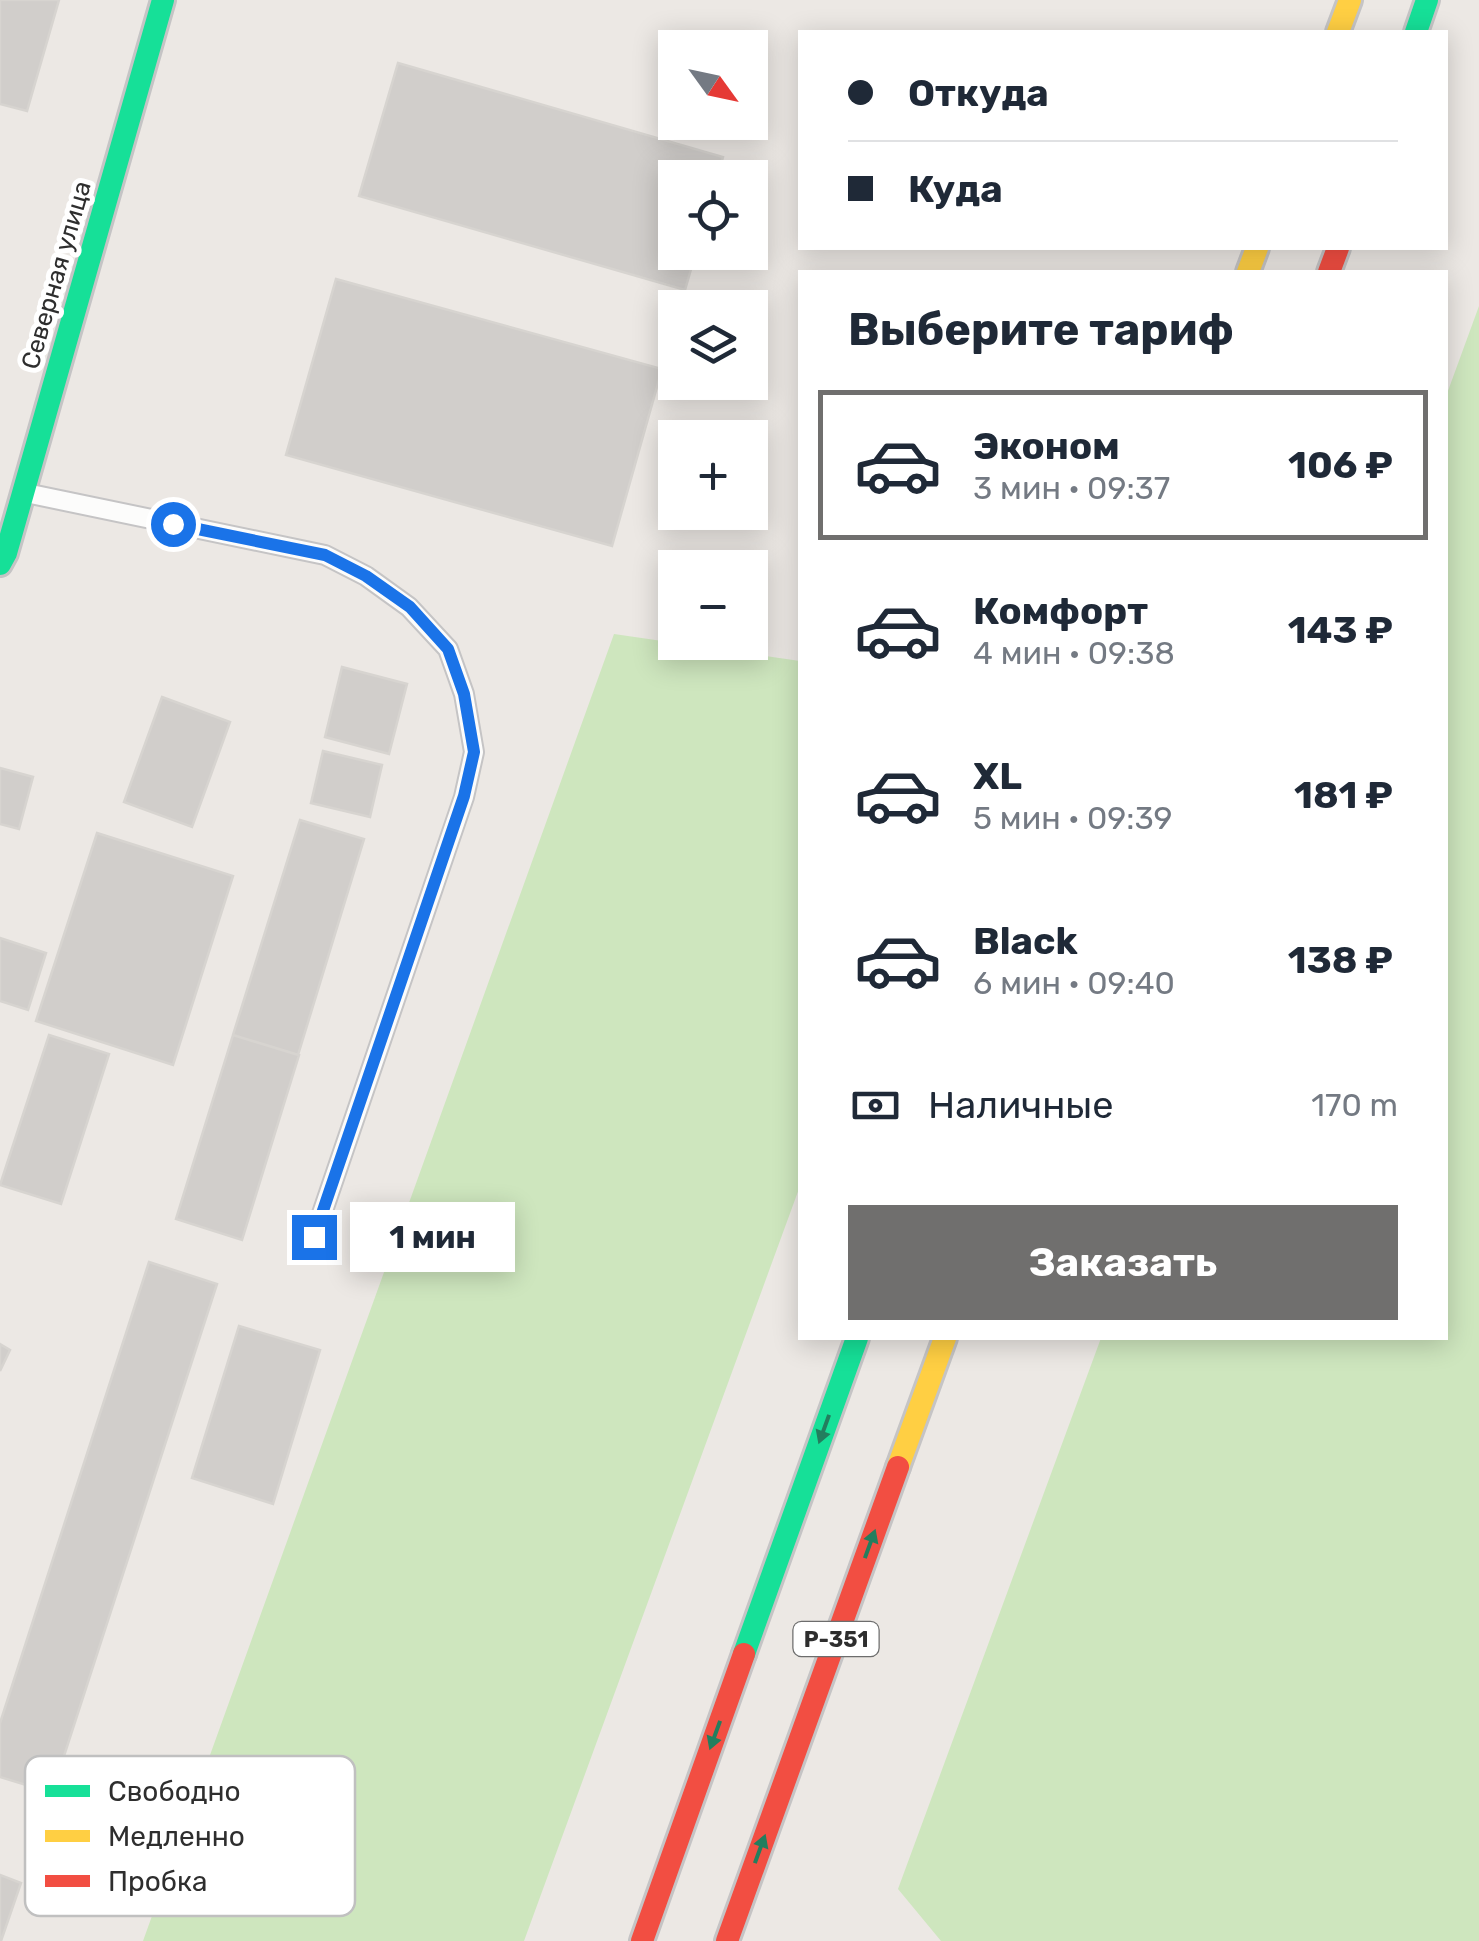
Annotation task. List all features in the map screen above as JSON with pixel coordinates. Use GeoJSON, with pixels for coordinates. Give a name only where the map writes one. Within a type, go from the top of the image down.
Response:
{"type":"FeatureCollection","features":[{"type":"Feature","properties":{"kind":"main road","name":"Северная улица"},"geometry":{"type":"LineString","coordinates":[[0,564],[163,0]]}},
{"type":"Feature","properties":{"kind":"main road"},"geometry":{"type":"LineString","coordinates":[[1339,30],[1350,0]]}},
{"type":"Feature","properties":{"kind":"main road"},"geometry":{"type":"LineString","coordinates":[[1417,30],[1427,0]]}},
{"type":"Feature","properties":{"kind":"main road","name":"Р-351"},"geometry":{"type":"LineString","coordinates":[[642,1941],[856,1340]]}},
{"type":"Feature","properties":{"kind":"main road","name":"Р-351"},"geometry":{"type":"LineString","coordinates":[[726,1941],[944,1340]]}},
{"type":"Feature","properties":{"kind":"lane"},"geometry":{"type":"LineString","coordinates":[[23,493],[325,555],[366,576],[410,607],[448,649],[464,694],[474,752],[464,796],[314,1237]]}},
{"type":"Feature","properties":{"kind":"green space"},"geometry":{"type":"Polygon","coordinates":[[[1479,306],[1479,1941],[941,1941],[898,1889],[1100,1340],[1448,1340],[1448,391],[1479,306]]]}},
{"type":"Feature","properties":{"kind":"green space"},"geometry":{"type":"Polygon","coordinates":[[[614,634],[658,640],[658,660],[768,660],[768,656],[798,661],[798,1191],[524,1941],[143,1941],[152,1916],[355,1916],[355,1756],[210,1756],[614,634]]]}},
{"type":"Feature","properties":{"kind":"building"},"geometry":{"type":"Polygon","coordinates":[[[0,0],[59,0],[27,111],[0,104],[0,0]]]}},
{"type":"Feature","properties":{"kind":"building"},"geometry":{"type":"Polygon","coordinates":[[[398,63],[723,157],[658,160],[658,270],[691,270],[685,290],[359,196],[398,63]]]}},
{"type":"Feature","properties":{"kind":"building"},"geometry":{"type":"Polygon","coordinates":[[[336,279],[658,368],[658,383],[612,546],[286,455],[336,279]]]}},
{"type":"Feature","properties":{"kind":"building"},"geometry":{"type":"Polygon","coordinates":[[[342,667],[407,684],[389,754],[325,737],[342,667]]]}},
{"type":"Feature","properties":{"kind":"building"},"geometry":{"type":"Polygon","coordinates":[[[162,697],[230,722],[192,827],[124,802],[162,697]]]}},
{"type":"Feature","properties":{"kind":"building"},"geometry":{"type":"Polygon","coordinates":[[[323,751],[382,765],[370,817],[311,803],[323,751]]]}},
{"type":"Feature","properties":{"kind":"building"},"geometry":{"type":"Polygon","coordinates":[[[0,768],[33,777],[19,829],[0,824],[0,768]]]}},
{"type":"Feature","properties":{"kind":"building"},"geometry":{"type":"Polygon","coordinates":[[[300,820],[364,839],[298,1055],[233,1035],[300,820]]]}},
{"type":"Feature","properties":{"kind":"building"},"geometry":{"type":"Polygon","coordinates":[[[97,833],[233,876],[173,1065],[36,1021],[97,833]]]}},
{"type":"Feature","properties":{"kind":"building"},"geometry":{"type":"Polygon","coordinates":[[[0,938],[46,953],[28,1010],[0,1001],[0,938]]]}},
{"type":"Feature","properties":{"kind":"building"},"geometry":{"type":"Polygon","coordinates":[[[49,1035],[109,1054],[61,1204],[0,1185],[49,1035]]]}},
{"type":"Feature","properties":{"kind":"building"},"geometry":{"type":"Polygon","coordinates":[[[233,1035],[299,1055],[242,1240],[176,1219],[233,1035]]]}},
{"type":"Feature","properties":{"kind":"building"},"geometry":{"type":"Polygon","coordinates":[[[149,1262],[217,1284],[64,1756],[25,1756],[25,1785],[0,1777],[0,1723],[149,1262]]]}},
{"type":"Feature","properties":{"kind":"building"},"geometry":{"type":"Polygon","coordinates":[[[239,1326],[320,1350],[273,1504],[192,1478],[239,1326]]]}},
{"type":"Feature","properties":{"kind":"building"},"geometry":{"type":"Polygon","coordinates":[[[0,1344],[10,1350],[0,1371],[0,1344]]]}},
{"type":"Feature","properties":{"kind":"building"},"geometry":{"type":"Polygon","coordinates":[[[0,1875],[21,1883],[1,1941],[0,1941],[0,1875]]]}},
{"type":"Feature","properties":{"kind":"traffic: fast"},"geometry":{"type":"LineString","coordinates":[[0,564],[163,0]]}},
{"type":"Feature","properties":{"kind":"traffic: fast"},"geometry":{"type":"LineString","coordinates":[[1417,30],[1427,0]]}},
{"type":"Feature","properties":{"kind":"traffic: fast"},"geometry":{"type":"LineString","coordinates":[[744,1654],[856,1340]]}},
{"type":"Feature","properties":{"kind":"traffic: slow"},"geometry":{"type":"LineString","coordinates":[[1339,30],[1350,0]]}},
{"type":"Feature","properties":{"kind":"traffic: slow"},"geometry":{"type":"LineString","coordinates":[[1249,270],[1256,250]]}},
{"type":"Feature","properties":{"kind":"traffic: slow"},"geometry":{"type":"LineString","coordinates":[[898,1467],[944,1340]]}},
{"type":"Feature","properties":{"kind":"traffic: jam"},"geometry":{"type":"LineString","coordinates":[[1330,270],[1337,250]]}},
{"type":"Feature","properties":{"kind":"traffic: jam"},"geometry":{"type":"LineString","coordinates":[[727,1941],[898,1467]]}},
{"type":"Feature","properties":{"kind":"traffic: jam"},"geometry":{"type":"LineString","coordinates":[[642,1941],[744,1654]]}},
{"type":"Feature","properties":{"kind":"route"},"geometry":{"type":"LineString","coordinates":[[173,524],[325,555],[366,576],[410,607],[448,649],[464,694],[474,752],[464,796],[314,1237]]}}]}
